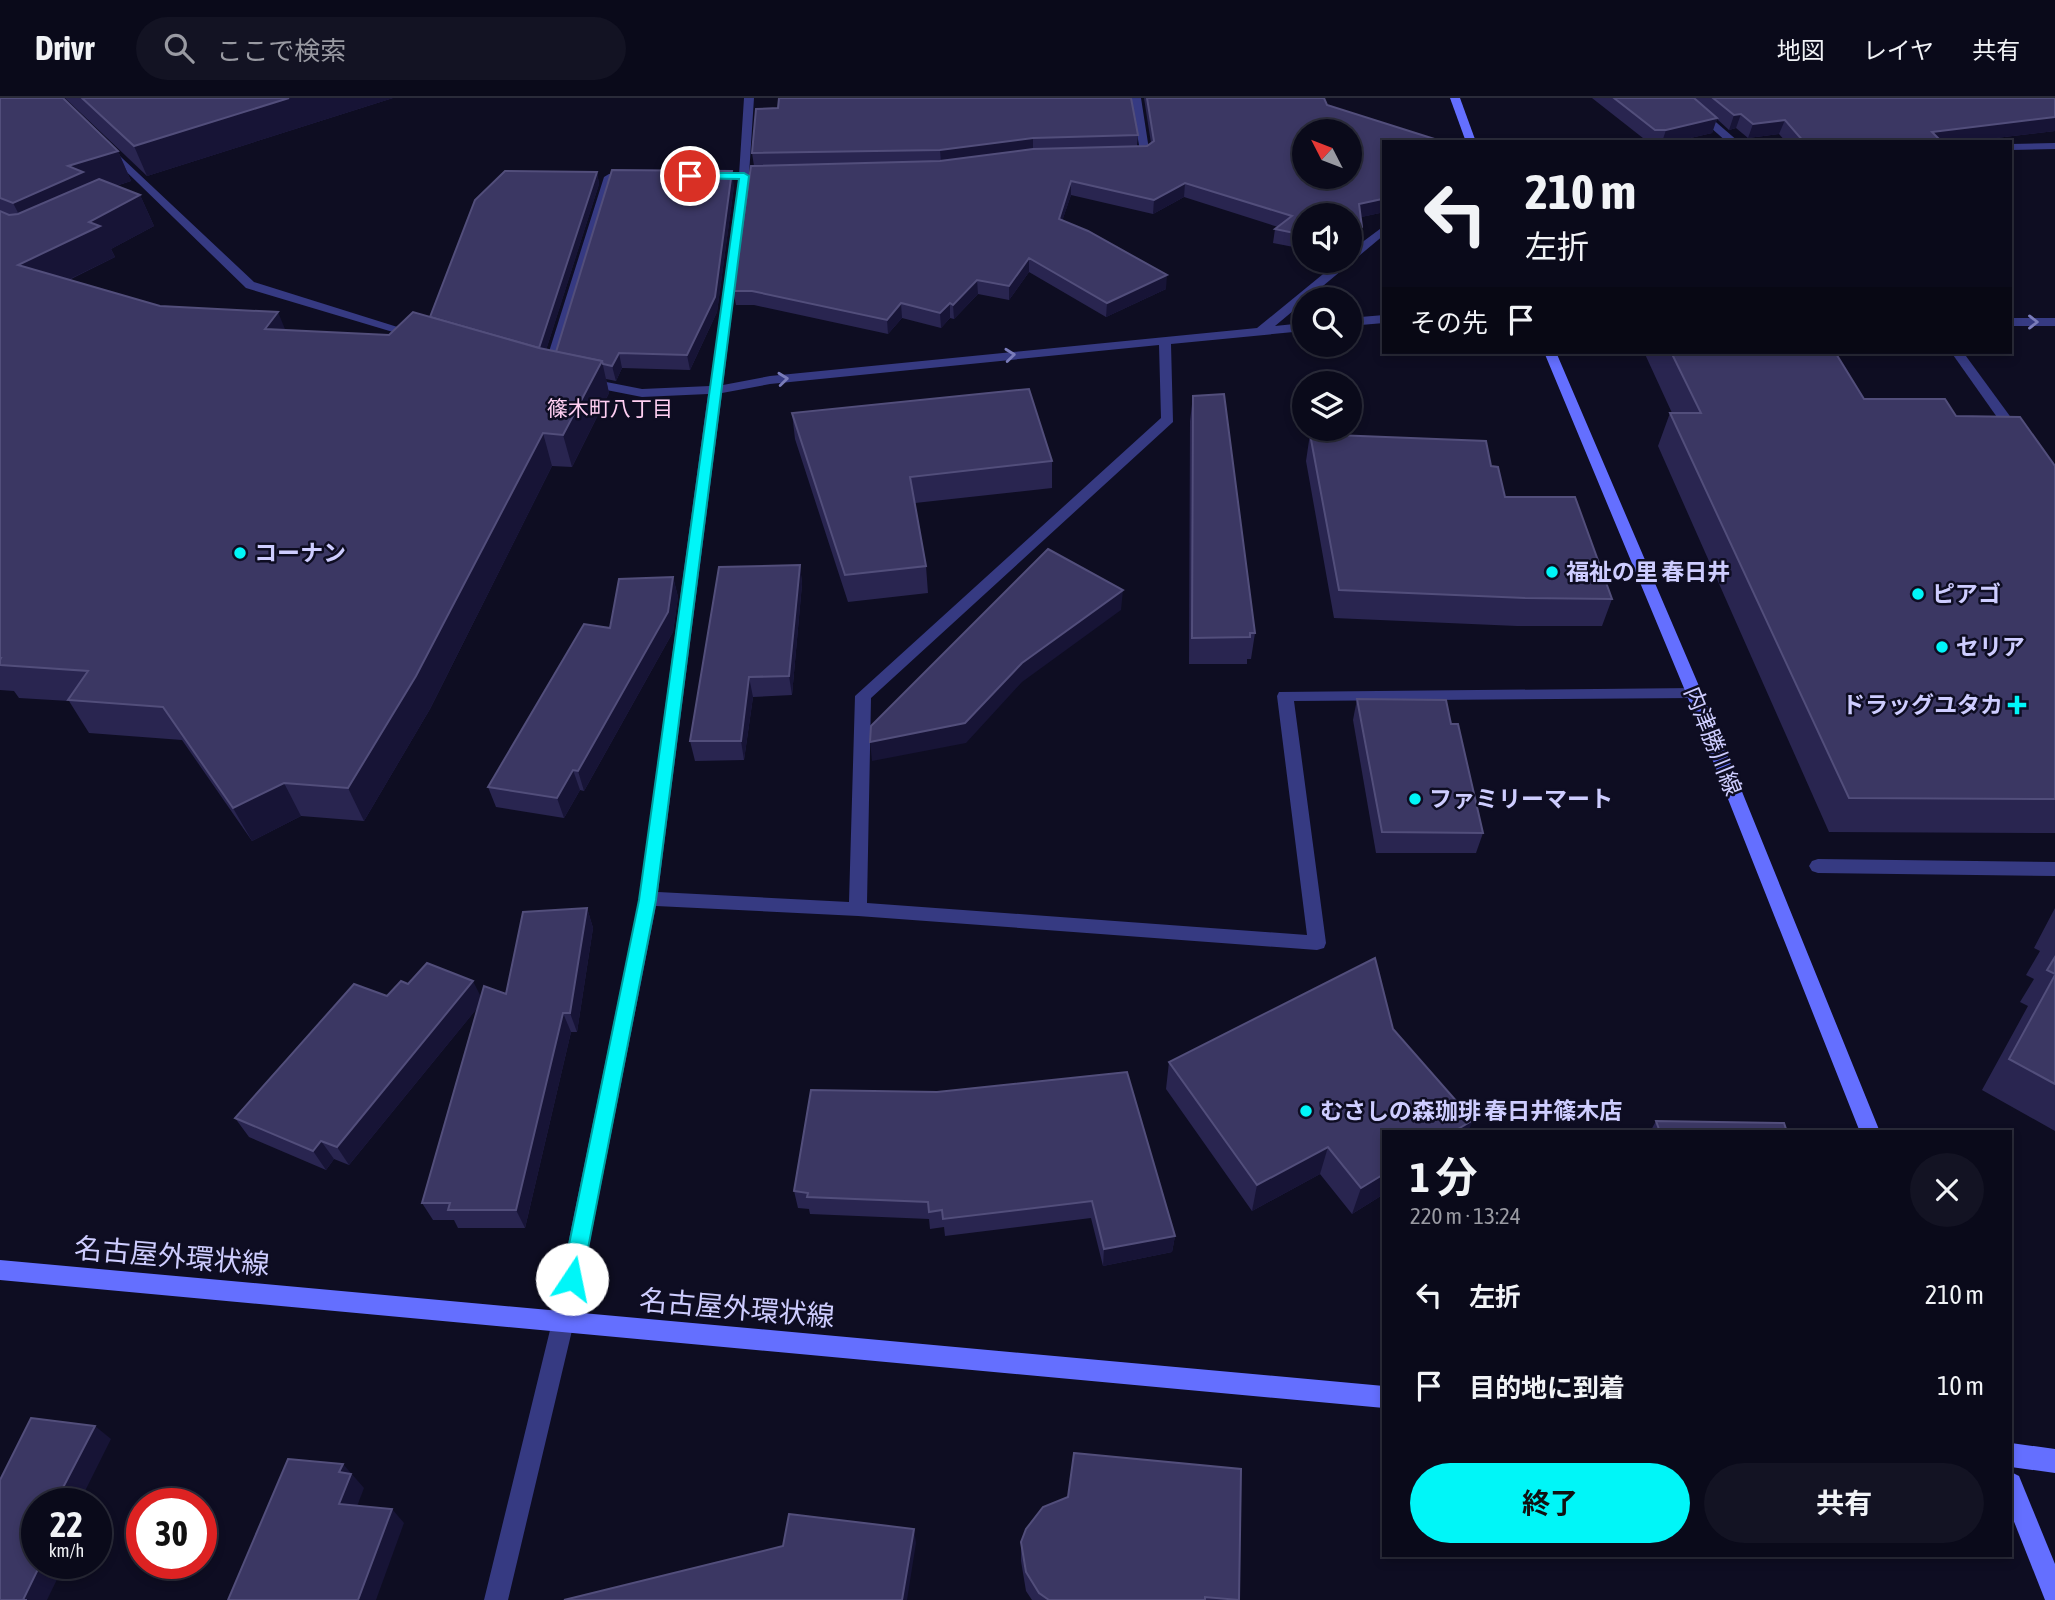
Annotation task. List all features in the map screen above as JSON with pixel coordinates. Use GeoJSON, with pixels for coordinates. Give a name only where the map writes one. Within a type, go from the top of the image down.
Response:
{"type":"FeatureCollection","features":[{"type":"Feature","properties":{"kind":"main road"},"geometry":{"type":"LineString","coordinates":[[1455,98],[1470,140]]}},
{"type":"Feature","properties":{"kind":"main road","name":"内津勝川線"},"geometry":{"type":"LineString","coordinates":[[1551,354],[1694,693],[1869,1130]]}},
{"type":"Feature","properties":{"kind":"main road","name":"名古屋外環状線"},"geometry":{"type":"LineString","coordinates":[[0,1270],[1382,1397]]}},
{"type":"Feature","properties":{"kind":"main road"},"geometry":{"type":"LineString","coordinates":[[2012,1455],[2055,1461]]}},
{"type":"Feature","properties":{"kind":"main road"},"geometry":{"type":"LineString","coordinates":[[2012,1487],[2055,1595]]}},
{"type":"Feature","properties":{"kind":"street"},"geometry":{"type":"LineString","coordinates":[[496,1600],[563,1322],[648,900],[744,175],[749,98]]}},
{"type":"Feature","properties":{"kind":"street"},"geometry":{"type":"LineString","coordinates":[[1121,154],[1146,154],[1136,98]]}},
{"type":"Feature","properties":{"kind":"street"},"geometry":{"type":"LineString","coordinates":[[1682,98],[1732,140]]}},
{"type":"Feature","properties":{"kind":"street"},"geometry":{"type":"LineString","coordinates":[[92,133],[142,189],[250,285],[432,339]]}},
{"type":"Feature","properties":{"kind":"street"},"geometry":{"type":"LineString","coordinates":[[2012,147],[2055,146]]}},
{"type":"Feature","properties":{"kind":"street"},"geometry":{"type":"LineString","coordinates":[[548,374],[609,177],[650,177]]}},
{"type":"Feature","properties":{"kind":"street"},"geometry":{"type":"LineString","coordinates":[[1362,247],[1382,231]]}},
{"type":"Feature","properties":{"kind":"street"},"geometry":{"type":"LineString","coordinates":[[1260,332],[1331,273]]}},
{"type":"Feature","properties":{"kind":"street"},"geometry":{"type":"LineString","coordinates":[[1362,321],[1382,319]]}},
{"type":"Feature","properties":{"kind":"street"},"geometry":{"type":"LineString","coordinates":[[2012,322],[2055,322]]}},
{"type":"Feature","properties":{"kind":"street"},"geometry":{"type":"LineString","coordinates":[[575,379],[642,393],[716,390],[770,380],[1292,328]]}},
{"type":"Feature","properties":{"kind":"street"},"geometry":{"type":"LineString","coordinates":[[859,909],[863,696],[1168,419],[1165,340]]}},
{"type":"Feature","properties":{"kind":"street"},"geometry":{"type":"LineString","coordinates":[[1958,354],[2022,442]]}},
{"type":"Feature","properties":{"kind":"street"},"geometry":{"type":"LineString","coordinates":[[535,370],[561,377]]}},
{"type":"Feature","properties":{"kind":"street"},"geometry":{"type":"LineString","coordinates":[[648,900],[859,909],[1317,943],[1285,696],[1694,693]]}},
{"type":"Feature","properties":{"kind":"street"},"geometry":{"type":"LineString","coordinates":[[1818,866],[2055,869]]}},
{"type":"Feature","properties":{"kind":"building"},"geometry":{"type":"Polygon","coordinates":[[[0,98],[63,98],[118,151],[68,166],[83,172],[13,203],[0,198],[0,98]]]}},
{"type":"Feature","properties":{"kind":"building"},"geometry":{"type":"Polygon","coordinates":[[[82,98],[289,98],[134,146],[82,98]]]}},
{"type":"Feature","properties":{"kind":"building"},"geometry":{"type":"Polygon","coordinates":[[[779,98],[1131,98],[1138,135],[1033,138],[940,150],[752,153],[756,109],[778,108],[779,98]]]}},
{"type":"Feature","properties":{"kind":"building"},"geometry":{"type":"Polygon","coordinates":[[[1147,98],[1324,98],[1327,105],[1438,140],[1382,140],[1382,199],[1362,203],[1292,203],[1292,216],[1185,183],[1154,200],[1071,181],[1059,219],[1088,231],[1167,275],[1107,303],[1029,258],[1009,286],[977,280],[953,305],[950,303],[940,313],[901,303],[887,320],[752,291],[733,291],[751,166],[940,161],[1033,149],[1147,146],[1154,141],[1147,98]]]}},
{"type":"Feature","properties":{"kind":"building"},"geometry":{"type":"Polygon","coordinates":[[[1614,98],[1694,98],[1717,118],[1655,130],[1614,98]]]}},
{"type":"Feature","properties":{"kind":"building"},"geometry":{"type":"Polygon","coordinates":[[[1713,98],[2055,98],[2055,117],[1932,132],[1940,140],[1802,140],[1785,120],[1753,124],[1741,114],[1734,115],[1713,98]]]}},
{"type":"Feature","properties":{"kind":"building"},"geometry":{"type":"Polygon","coordinates":[[[612,170],[732,171],[715,297],[687,355],[619,353],[612,366],[603,364],[602,361],[556,352],[612,170]]]}},
{"type":"Feature","properties":{"kind":"building"},"geometry":{"type":"Polygon","coordinates":[[[505,171],[597,172],[539,348],[430,317],[475,200],[505,171]]]}},
{"type":"Feature","properties":{"kind":"building"},"geometry":{"type":"Polygon","coordinates":[[[99,179],[140,195],[89,222],[100,226],[18,265],[160,306],[278,312],[265,329],[389,335],[413,312],[539,348],[602,361],[563,435],[543,433],[416,676],[348,788],[284,783],[233,808],[163,707],[68,700],[88,671],[0,665],[0,211],[9,215],[18,214],[99,179]]]}},
{"type":"Feature","properties":{"kind":"building"},"geometry":{"type":"Polygon","coordinates":[[[1292,216],[1292,233],[1275,229],[1292,216]]]}},
{"type":"Feature","properties":{"kind":"building"},"geometry":{"type":"Polygon","coordinates":[[[1672,354],[1836,354],[1864,399],[1945,399],[1956,416],[2020,417],[2055,466],[2055,799],[1849,798],[1670,413],[1701,413],[1672,354]]]}},
{"type":"Feature","properties":{"kind":"building"},"geometry":{"type":"Polygon","coordinates":[[[1029,389],[1052,461],[910,477],[926,566],[845,575],[792,413],[1029,389]]]}},
{"type":"Feature","properties":{"kind":"building"},"geometry":{"type":"Polygon","coordinates":[[[1224,394],[1255,633],[1250,633],[1250,637],[1192,638],[1193,396],[1224,394]]]}},
{"type":"Feature","properties":{"kind":"building"},"geometry":{"type":"Polygon","coordinates":[[[1362,436],[1486,441],[1491,466],[1498,467],[1505,497],[1575,497],[1612,599],[1525,598],[1339,590],[1311,441],[1362,441],[1362,436]]]}},
{"type":"Feature","properties":{"kind":"building"},"geometry":{"type":"Polygon","coordinates":[[[1048,549],[1123,590],[1022,663],[965,723],[870,742],[871,726],[1048,549]]]}},
{"type":"Feature","properties":{"kind":"building"},"geometry":{"type":"Polygon","coordinates":[[[800,565],[789,676],[749,677],[741,741],[690,741],[719,567],[800,565]]]}},
{"type":"Feature","properties":{"kind":"building"},"geometry":{"type":"Polygon","coordinates":[[[673,577],[668,612],[578,771],[573,770],[557,798],[488,787],[584,624],[610,628],[619,579],[673,577]]]}},
{"type":"Feature","properties":{"kind":"building","name":"ファミリーマート"},"geometry":{"type":"Polygon","coordinates":[[[1357,699],[1446,700],[1451,724],[1458,724],[1483,833],[1382,832],[1357,699]]]}},
{"type":"Feature","properties":{"kind":"building"},"geometry":{"type":"Polygon","coordinates":[[[587,908],[570,1013],[563,1013],[516,1210],[448,1210],[450,1203],[422,1203],[484,986],[506,994],[523,912],[587,908]]]}},
{"type":"Feature","properties":{"kind":"building"},"geometry":{"type":"Polygon","coordinates":[[[2055,957],[2055,974],[2047,970],[2055,957]]]}},
{"type":"Feature","properties":{"kind":"building","name":"むさしの森珈琲 春日井篠木店"},"geometry":{"type":"Polygon","coordinates":[[[1375,958],[1393,1029],[1473,1120],[1456,1130],[1382,1130],[1382,1175],[1361,1188],[1328,1147],[1257,1185],[1169,1062],[1375,958]]]}},
{"type":"Feature","properties":{"kind":"building"},"geometry":{"type":"Polygon","coordinates":[[[427,963],[473,981],[337,1147],[321,1141],[313,1151],[235,1118],[354,984],[387,996],[401,981],[408,984],[427,963]]]}},
{"type":"Feature","properties":{"kind":"building"},"geometry":{"type":"Polygon","coordinates":[[[2055,975],[2055,1084],[2009,1059],[2055,975]]]}},
{"type":"Feature","properties":{"kind":"building"},"geometry":{"type":"Polygon","coordinates":[[[1127,1072],[1175,1236],[1104,1249],[1092,1201],[943,1219],[942,1210],[929,1212],[928,1202],[807,1197],[808,1193],[794,1191],[811,1090],[937,1092],[1127,1072]]]}},
{"type":"Feature","properties":{"kind":"building"},"geometry":{"type":"Polygon","coordinates":[[[1656,1121],[1784,1123],[1786,1130],[1659,1130],[1656,1121]]]}},
{"type":"Feature","properties":{"kind":"building"},"geometry":{"type":"Polygon","coordinates":[[[31,1418],[95,1426],[63,1488],[21,1488],[21,1579],[33,1579],[23,1600],[0,1600],[0,1480],[31,1418]]]}},
{"type":"Feature","properties":{"kind":"building"},"geometry":{"type":"Polygon","coordinates":[[[1074,1453],[1241,1469],[1239,1600],[1205,1597],[1205,1600],[1049,1600],[1039,1593],[1026,1572],[1021,1542],[1026,1529],[1043,1507],[1068,1497],[1074,1453]]]}},
{"type":"Feature","properties":{"kind":"building"},"geometry":{"type":"Polygon","coordinates":[[[288,1459],[343,1464],[339,1472],[351,1474],[339,1504],[392,1509],[358,1600],[228,1600],[288,1459]]]}},
{"type":"Feature","properties":{"kind":"building"},"geometry":{"type":"Polygon","coordinates":[[[789,1514],[914,1529],[902,1600],[564,1600],[783,1546],[789,1514]]]}},
{"type":"Feature","properties":{"kind":"place","name":"コーナン"},"geometry":{"type":"Point","coordinates":[240,553]}},
{"type":"Feature","properties":{"kind":"place","name":"福祉の里 春日井"},"geometry":{"type":"Point","coordinates":[1552,572]}},
{"type":"Feature","properties":{"kind":"place","name":"ピアゴ"},"geometry":{"type":"Point","coordinates":[1918,594]}},
{"type":"Feature","properties":{"kind":"place","name":"セリア"},"geometry":{"type":"Point","coordinates":[1942,647]}},
{"type":"Feature","properties":{"kind":"place","name":"ドラッグユタカ"},"geometry":{"type":"Point","coordinates":[2017,705]}},
{"type":"Feature","properties":{"kind":"place","name":"ファミリーマート"},"geometry":{"type":"Point","coordinates":[1415,799]}},
{"type":"Feature","properties":{"kind":"place","name":"むさしの森珈琲 春日井篠木店"},"geometry":{"type":"Point","coordinates":[1306,1111]}},
{"type":"Feature","properties":{"kind":"district","name":"篠木町八丁目"},"geometry":{"type":"Point","coordinates":[610,408]}},
{"type":"Feature","properties":{"kind":"route"},"geometry":{"type":"LineString","coordinates":[[572,1279],[648,900],[744,176],[690,176]]}}]}
